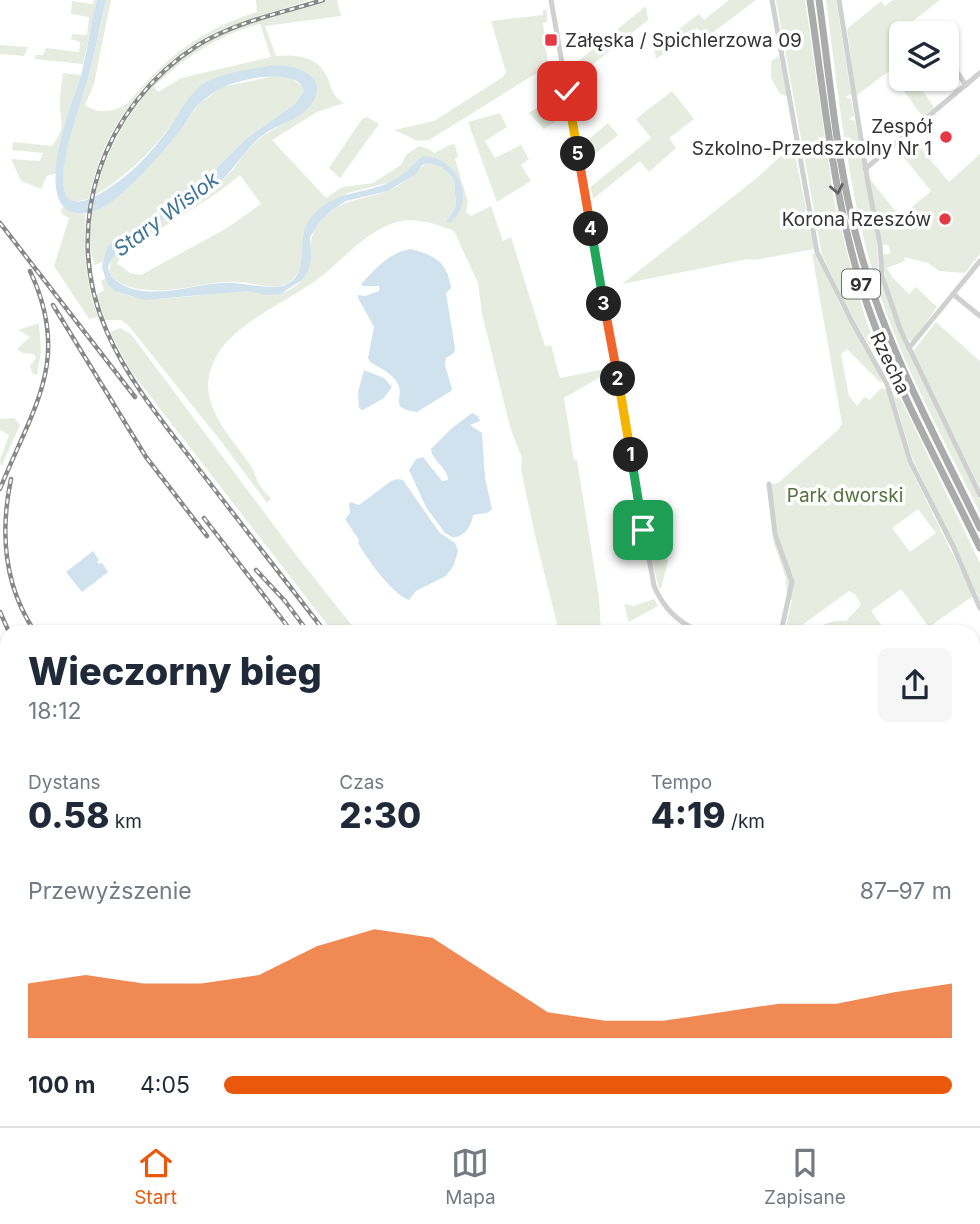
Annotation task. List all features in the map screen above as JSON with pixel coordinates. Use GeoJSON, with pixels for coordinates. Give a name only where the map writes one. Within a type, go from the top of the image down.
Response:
{"type":"FeatureCollection","features":[{"type":"Feature","properties":{"kind":"main road","name":"97"},"geometry":{"type":"LineString","coordinates":[[810,0],[835,177],[855,265],[869,309],[904,391],[980,548]]}},
{"type":"Feature","properties":{"kind":"main road","name":"97"},"geometry":{"type":"LineString","coordinates":[[819,0],[847,194],[863,261],[893,346],[980,528]]}},
{"type":"Feature","properties":{"kind":"street"},"geometry":{"type":"LineString","coordinates":[[551,0],[654,586],[664,605],[678,620],[687,625]]}},
{"type":"Feature","properties":{"kind":"street","name":"Rzecha"},"geometry":{"type":"LineString","coordinates":[[772,0],[817,252],[887,384],[910,461],[953,546],[980,608]]}},
{"type":"Feature","properties":{"kind":"street"},"geometry":{"type":"LineString","coordinates":[[839,0],[865,169],[880,244],[882,276],[895,317],[980,495]]}},
{"type":"Feature","properties":{"kind":"street"},"geometry":{"type":"LineString","coordinates":[[865,169],[980,73]]}},
{"type":"Feature","properties":{"kind":"street"},"geometry":{"type":"LineString","coordinates":[[959,75],[966,85]]}},
{"type":"Feature","properties":{"kind":"street"},"geometry":{"type":"LineString","coordinates":[[909,348],[980,261]]}},
{"type":"Feature","properties":{"kind":"street"},"geometry":{"type":"LineString","coordinates":[[953,294],[980,316]]}},
{"type":"Feature","properties":{"kind":"street"},"geometry":{"type":"LineString","coordinates":[[768,484],[775,534],[792,582],[783,625]]}},
{"type":"Feature","properties":{"kind":"green space"},"geometry":{"type":"Polygon","coordinates":[[[94,0],[97,0],[83,64],[35,59],[35,55],[43,55],[46,48],[79,52],[80,42],[71,39],[72,34],[87,35],[89,17],[71,14],[72,1],[93,4],[94,0]]]}},
{"type":"Feature","properties":{"kind":"green space"},"geometry":{"type":"Polygon","coordinates":[[[106,0],[111,0],[94,84],[85,105],[101,111],[117,109],[128,103],[156,72],[185,47],[218,27],[257,12],[256,0],[310,0],[219,31],[191,46],[170,62],[132,101],[117,123],[96,172],[90,198],[73,200],[65,192],[63,175],[66,154],[91,69],[106,0]]]}},
{"type":"Feature","properties":{"kind":"green space"},"geometry":{"type":"Polygon","coordinates":[[[328,0],[337,0],[341,16],[265,26],[276,56],[298,56],[317,64],[326,75],[334,94],[344,103],[317,112],[272,140],[326,198],[342,187],[373,183],[401,165],[406,155],[419,146],[434,153],[455,145],[458,157],[455,159],[468,202],[466,212],[471,216],[491,206],[503,241],[511,237],[545,346],[551,345],[560,378],[609,368],[611,371],[564,398],[574,460],[577,460],[599,597],[601,625],[557,625],[534,531],[521,469],[522,458],[510,427],[482,314],[478,283],[454,231],[411,220],[384,227],[362,241],[311,284],[233,335],[221,349],[213,363],[208,384],[212,406],[222,426],[271,499],[267,503],[128,325],[121,320],[105,320],[96,295],[104,290],[101,281],[106,278],[115,289],[129,296],[148,298],[234,291],[273,294],[289,290],[304,276],[312,238],[321,220],[348,202],[398,186],[427,163],[435,163],[454,178],[456,206],[446,222],[451,223],[462,190],[449,166],[423,156],[391,182],[348,193],[311,218],[301,267],[286,284],[274,287],[228,282],[171,290],[148,290],[127,286],[109,274],[111,259],[123,247],[220,182],[233,170],[247,150],[264,135],[302,113],[316,94],[278,65],[207,82],[190,98],[143,158],[94,196],[115,141],[146,93],[165,72],[187,54],[240,27],[328,0]],[[260,24],[245,28],[203,48],[177,66],[154,87],[158,92],[181,78],[271,57],[260,24]],[[240,175],[211,197],[136,244],[117,263],[130,273],[141,275],[227,228],[261,204],[240,175]]]}},
{"type":"Feature","properties":{"kind":"green space"},"geometry":{"type":"Polygon","coordinates":[[[729,0],[756,0],[707,37],[697,28],[656,59],[654,48],[699,14],[704,20],[729,0]]]}},
{"type":"Feature","properties":{"kind":"green space"},"geometry":{"type":"Polygon","coordinates":[[[776,0],[805,0],[834,200],[853,276],[867,323],[891,379],[980,563],[980,600],[912,457],[892,391],[880,363],[849,311],[822,255],[776,0]]]}},
{"type":"Feature","properties":{"kind":"green space"},"geometry":{"type":"Polygon","coordinates":[[[826,0],[836,0],[851,94],[845,97],[851,99],[854,116],[849,119],[855,121],[877,238],[878,268],[885,292],[980,500],[980,513],[913,377],[889,321],[868,256],[852,184],[826,0]]]}},
{"type":"Feature","properties":{"kind":"green space"},"geometry":{"type":"Polygon","coordinates":[[[893,0],[940,0],[913,21],[889,21],[889,71],[856,96],[847,29],[881,1],[885,6],[893,0]]]}},
{"type":"Feature","properties":{"kind":"green space"},"geometry":{"type":"Polygon","coordinates":[[[646,6],[648,20],[571,82],[572,66],[646,6]]]}},
{"type":"Feature","properties":{"kind":"green space"},"geometry":{"type":"Polygon","coordinates":[[[543,10],[547,10],[547,22],[543,23],[548,66],[429,140],[418,141],[394,130],[434,121],[503,77],[506,72],[491,21],[543,15],[543,10]]]}},
{"type":"Feature","properties":{"kind":"green space"},"geometry":{"type":"Polygon","coordinates":[[[0,45],[28,47],[24,56],[0,54],[0,45]]]}},
{"type":"Feature","properties":{"kind":"green space"},"geometry":{"type":"Polygon","coordinates":[[[779,56],[787,96],[780,94],[771,78],[771,61],[779,56]]]}},
{"type":"Feature","properties":{"kind":"green space"},"geometry":{"type":"Polygon","coordinates":[[[63,73],[81,75],[61,139],[57,173],[47,176],[41,189],[21,181],[11,159],[40,161],[43,153],[12,150],[13,142],[52,146],[62,124],[60,99],[63,73]]]}},
{"type":"Feature","properties":{"kind":"green space"},"geometry":{"type":"Polygon","coordinates":[[[275,76],[289,77],[303,86],[304,91],[295,104],[246,139],[210,175],[185,189],[145,223],[116,239],[103,262],[95,265],[90,246],[91,212],[118,197],[166,148],[199,104],[222,87],[275,76]]]}},
{"type":"Feature","properties":{"kind":"green space"},"geometry":{"type":"Polygon","coordinates":[[[672,91],[694,119],[669,138],[676,148],[649,172],[640,161],[592,200],[589,188],[651,138],[636,119],[672,91]]]}},
{"type":"Feature","properties":{"kind":"green space"},"geometry":{"type":"Polygon","coordinates":[[[904,91],[923,91],[934,107],[923,117],[904,91]]]}},
{"type":"Feature","properties":{"kind":"green space"},"geometry":{"type":"Polygon","coordinates":[[[562,92],[565,115],[544,129],[529,113],[562,92]]]}},
{"type":"Feature","properties":{"kind":"green space"},"geometry":{"type":"Polygon","coordinates":[[[500,113],[507,127],[485,141],[495,158],[521,145],[529,159],[521,165],[531,181],[497,202],[468,122],[500,113]]]}},
{"type":"Feature","properties":{"kind":"green space"},"geometry":{"type":"Polygon","coordinates":[[[367,117],[379,124],[340,178],[329,168],[362,119],[367,117]]]}},
{"type":"Feature","properties":{"kind":"green space"},"geometry":{"type":"Polygon","coordinates":[[[608,123],[618,135],[585,162],[582,145],[608,123]]]}},
{"type":"Feature","properties":{"kind":"green space"},"geometry":{"type":"Polygon","coordinates":[[[914,140],[949,182],[980,154],[980,254],[965,273],[939,271],[928,263],[904,257],[905,261],[887,268],[909,294],[916,287],[937,307],[914,340],[910,341],[899,323],[888,288],[882,255],[891,253],[888,245],[883,245],[869,178],[900,217],[931,191],[897,149],[901,145],[904,148],[914,140]]]}},
{"type":"Feature","properties":{"kind":"green space"},"geometry":{"type":"Polygon","coordinates":[[[793,145],[814,249],[622,284],[758,177],[793,145]]]}},
{"type":"Feature","properties":{"kind":"green space"},"geometry":{"type":"Polygon","coordinates":[[[63,207],[74,213],[85,214],[88,279],[98,317],[89,319],[54,266],[69,218],[62,214],[63,207]]]}},
{"type":"Feature","properties":{"kind":"green space","name":"Park dworski"},"geometry":{"type":"Polygon","coordinates":[[[812,254],[816,254],[841,307],[882,378],[881,383],[847,349],[841,354],[849,396],[857,406],[864,397],[870,400],[881,388],[887,390],[907,461],[973,596],[932,625],[928,625],[901,589],[871,611],[881,625],[823,625],[846,621],[861,605],[855,594],[849,591],[802,625],[787,625],[792,600],[787,598],[786,578],[774,544],[767,485],[778,483],[842,424],[812,254]],[[918,509],[892,528],[910,552],[936,533],[918,509]]]}},
{"type":"Feature","properties":{"kind":"green space"},"geometry":{"type":"Polygon","coordinates":[[[936,322],[980,361],[980,488],[913,351],[936,322]]]}},
{"type":"Feature","properties":{"kind":"green space"},"geometry":{"type":"Polygon","coordinates":[[[39,323],[41,352],[37,375],[32,373],[30,366],[36,358],[34,354],[23,353],[17,349],[30,337],[18,330],[39,323]]]}},
{"type":"Feature","properties":{"kind":"green space"},"geometry":{"type":"Polygon","coordinates":[[[120,328],[131,334],[351,625],[328,625],[130,370],[110,332],[120,328]]]}},
{"type":"Feature","properties":{"kind":"green space"},"geometry":{"type":"Polygon","coordinates":[[[14,418],[20,425],[1,467],[0,460],[9,435],[0,430],[0,419],[14,418]]]}},
{"type":"Feature","properties":{"kind":"green space"},"geometry":{"type":"Polygon","coordinates":[[[667,558],[668,562],[659,588],[652,560],[667,558]]]}},
{"type":"Feature","properties":{"kind":"green space"},"geometry":{"type":"Polygon","coordinates":[[[654,599],[658,606],[629,622],[624,604],[633,606],[654,599]]]}},
{"type":"Feature","properties":{"kind":"water","name":"Stary Wislok"},"geometry":{"type":"Polygon","coordinates":[[[97,0],[106,0],[64,172],[65,191],[73,201],[92,198],[129,173],[160,140],[194,92],[213,79],[269,66],[288,66],[306,72],[313,78],[317,93],[308,109],[263,135],[220,182],[116,254],[110,261],[108,270],[113,278],[124,286],[151,292],[221,283],[271,287],[285,285],[298,273],[305,227],[319,209],[347,194],[395,180],[423,156],[440,160],[458,177],[463,194],[458,214],[451,223],[446,222],[456,206],[454,178],[442,167],[429,163],[422,165],[416,174],[388,191],[346,201],[332,210],[321,220],[310,237],[311,259],[308,271],[302,280],[280,294],[267,295],[248,291],[144,300],[115,291],[108,285],[102,268],[109,245],[157,214],[185,189],[210,175],[246,139],[295,104],[304,91],[300,83],[280,77],[254,78],[219,89],[197,106],[165,149],[120,195],[100,209],[76,213],[64,207],[57,194],[55,177],[57,157],[83,67],[97,0]]]}},
{"type":"Feature","properties":{"kind":"water"},"geometry":{"type":"Polygon","coordinates":[[[411,249],[433,257],[446,272],[451,288],[446,293],[455,348],[454,353],[446,358],[445,365],[451,391],[417,412],[402,408],[396,380],[370,362],[368,358],[374,327],[358,298],[358,295],[365,296],[379,291],[379,286],[362,286],[378,266],[396,253],[411,249]]]}},
{"type":"Feature","properties":{"kind":"water"},"geometry":{"type":"Polygon","coordinates":[[[364,370],[384,378],[392,387],[384,398],[363,410],[359,408],[358,392],[364,370]]]}},
{"type":"Feature","properties":{"kind":"water"},"geometry":{"type":"Polygon","coordinates":[[[472,413],[478,416],[480,421],[470,425],[482,433],[485,478],[492,509],[487,513],[473,515],[464,533],[452,537],[445,533],[426,507],[409,470],[416,459],[423,457],[442,481],[448,480],[431,449],[472,413]]]}},
{"type":"Feature","properties":{"kind":"water"},"geometry":{"type":"Polygon","coordinates":[[[397,479],[403,480],[440,533],[455,543],[458,550],[454,565],[446,576],[416,591],[409,600],[395,591],[380,575],[345,519],[350,513],[351,502],[359,505],[397,479]]]}},
{"type":"Feature","properties":{"kind":"water"},"geometry":{"type":"Polygon","coordinates":[[[93,551],[99,560],[97,562],[102,563],[108,572],[82,592],[66,572],[93,551]]]}},
{"type":"Feature","properties":{"kind":"railway"},"geometry":{"type":"LineString","coordinates":[[320,625],[137,386],[107,332],[93,292],[88,251],[90,211],[99,172],[115,135],[137,101],[165,70],[198,45],[227,30],[323,0]]}},
{"type":"Feature","properties":{"kind":"railway"},"geometry":{"type":"LineString","coordinates":[[0,223],[135,397]]}},
{"type":"Feature","properties":{"kind":"railway"},"geometry":{"type":"LineString","coordinates":[[0,489],[35,407],[48,357],[48,331],[42,303],[30,271]]}},
{"type":"Feature","properties":{"kind":"railway"},"geometry":{"type":"LineString","coordinates":[[53,305],[146,457],[207,536]]}},
{"type":"Feature","properties":{"kind":"railway"},"geometry":{"type":"LineString","coordinates":[[11,479],[6,519],[7,558],[17,596],[31,625]]}},
{"type":"Feature","properties":{"kind":"railway"},"geometry":{"type":"LineString","coordinates":[[204,518],[287,625]]}},
{"type":"Feature","properties":{"kind":"railway"},"geometry":{"type":"LineString","coordinates":[[256,570],[303,625]]}},
{"type":"Feature","properties":{"kind":"railway"},"geometry":{"type":"LineString","coordinates":[[0,612],[6,625]]}},
{"type":"Feature","properties":{"kind":"place","name":"Załęska / Spichlerzowa 09"},"geometry":{"type":"Point","coordinates":[551,40]}},
{"type":"Feature","properties":{"kind":"place","name":"Zespół Szkolno-Przedszkolny Nr 1"},"geometry":{"type":"Point","coordinates":[946,137]}},
{"type":"Feature","properties":{"kind":"place","name":"Korona Rzeszów"},"geometry":{"type":"Point","coordinates":[945,219]}},
{"type":"Feature","properties":{"kind":"route"},"geometry":{"type":"LineString","coordinates":[[567,91],[643,530]]}}]}
